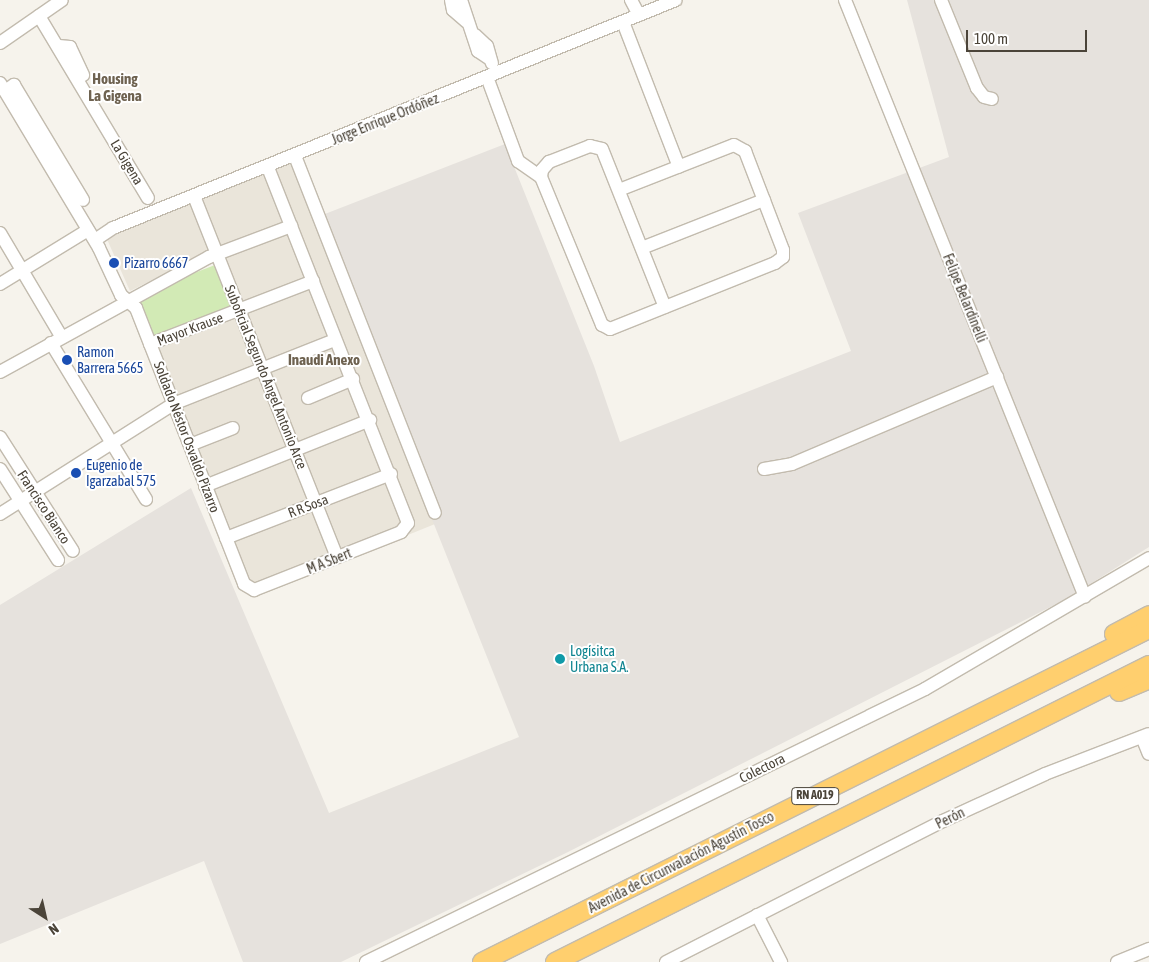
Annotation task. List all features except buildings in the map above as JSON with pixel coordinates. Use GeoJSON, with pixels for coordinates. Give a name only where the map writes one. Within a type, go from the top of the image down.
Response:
{"type":"FeatureCollection","features":[{"type":"Feature","properties":{"kind":"highway"},"geometry":{"type":"LineString","coordinates":[[898,754],[992,698],[1149,614]]}},
{"type":"Feature","properties":{"kind":"highway","name":"Avenida de Circunvalación Agustín Tosco"},"geometry":{"type":"LineString","coordinates":[[482,962],[1149,629]]}},
{"type":"Feature","properties":{"kind":"highway","name":"RN A019"},"geometry":{"type":"LineString","coordinates":[[555,962],[1149,665]]}},
{"type":"Feature","properties":{"kind":"highway"},"geometry":{"type":"LineString","coordinates":[[1027,726],[1149,679]]}},
{"type":"Feature","properties":{"kind":"street"},"geometry":{"type":"LineString","coordinates":[[0,43],[42,9],[62,0]]}},
{"type":"Feature","properties":{"kind":"street"},"geometry":{"type":"LineString","coordinates":[[451,0],[453,10],[467,22]]}},
{"type":"Feature","properties":{"kind":"street"},"geometry":{"type":"LineString","coordinates":[[461,0],[467,22],[475,35],[487,46],[491,75],[518,161],[541,177],[604,328],[610,329],[780,261],[783,250],[764,200],[740,146],[734,145],[619,190]]}},
{"type":"Feature","properties":{"kind":"street"},"geometry":{"type":"LineString","coordinates":[[630,0],[639,15]]}},
{"type":"Feature","properties":{"kind":"street","name":"Jorge Enrique Ordóñez"},"geometry":{"type":"LineString","coordinates":[[0,284],[92,235],[268,167],[676,0]]}},
{"type":"Feature","properties":{"kind":"street","name":"Felipe Belardinelli"},"geometry":{"type":"LineString","coordinates":[[845,0],[1085,597]]}},
{"type":"Feature","properties":{"kind":"street"},"geometry":{"type":"LineString","coordinates":[[941,0],[977,88],[984,97],[992,99]]}},
{"type":"Feature","properties":{"kind":"street","name":"La Gigena"},"geometry":{"type":"LineString","coordinates":[[42,9],[59,46],[70,47],[105,126],[148,198]]}},
{"type":"Feature","properties":{"kind":"street"},"geometry":{"type":"LineString","coordinates":[[623,22],[679,167]]}},
{"type":"Feature","properties":{"kind":"street"},"geometry":{"type":"LineString","coordinates":[[2,87],[14,85],[83,200]]}},
{"type":"Feature","properties":{"kind":"street","name":"Soldado Néstor Osvaldo Pizarro"},"geometry":{"type":"LineString","coordinates":[[2,87],[92,235],[126,301],[136,308],[205,486],[249,589]]}},
{"type":"Feature","properties":{"kind":"street"},"geometry":{"type":"LineString","coordinates":[[541,177],[550,162],[590,146],[598,146],[604,153],[665,307]]}},
{"type":"Feature","properties":{"kind":"street"},"geometry":{"type":"LineString","coordinates":[[295,156],[435,513]]}},
{"type":"Feature","properties":{"kind":"street"},"geometry":{"type":"LineString","coordinates":[[268,167],[335,340],[353,379],[391,474]]}},
{"type":"Feature","properties":{"kind":"street","name":"Suboficial Segundo Ángel Antonio Arce"},"geometry":{"type":"LineString","coordinates":[[194,196],[337,558]]}},
{"type":"Feature","properties":{"kind":"street"},"geometry":{"type":"LineString","coordinates":[[642,248],[764,200]]}},
{"type":"Feature","properties":{"kind":"street"},"geometry":{"type":"LineString","coordinates":[[0,372],[56,339],[217,254],[291,226]]}},
{"type":"Feature","properties":{"kind":"street"},"geometry":{"type":"LineString","coordinates":[[0,233],[23,271],[56,339],[112,444],[146,499]]}},
{"type":"Feature","properties":{"kind":"street","name":"Mayor Krause"},"geometry":{"type":"LineString","coordinates":[[150,344],[313,281]]}},
{"type":"Feature","properties":{"kind":"street"},"geometry":{"type":"LineString","coordinates":[[0,514],[173,404],[335,340]]}},
{"type":"Feature","properties":{"kind":"street"},"geometry":{"type":"LineString","coordinates":[[764,469],[792,464],[997,377]]}},
{"type":"Feature","properties":{"kind":"street"},"geometry":{"type":"LineString","coordinates":[[308,398],[353,379]]}},
{"type":"Feature","properties":{"kind":"street"},"geometry":{"type":"LineString","coordinates":[[205,486],[370,420]]}},
{"type":"Feature","properties":{"kind":"street"},"geometry":{"type":"LineString","coordinates":[[190,445],[233,428]]}},
{"type":"Feature","properties":{"kind":"street","name":"Francisco Bianco"},"geometry":{"type":"LineString","coordinates":[[0,437],[73,551]]}},
{"type":"Feature","properties":{"kind":"street"},"geometry":{"type":"LineString","coordinates":[[0,469],[58,560]]}},
{"type":"Feature","properties":{"kind":"street","name":"R R Sosa"},"geometry":{"type":"LineString","coordinates":[[226,538],[391,474]]}},
{"type":"Feature","properties":{"kind":"street","name":"M A Sbert"},"geometry":{"type":"LineString","coordinates":[[249,589],[258,589],[337,558],[407,527],[408,518],[391,474]]}},
{"type":"Feature","properties":{"kind":"street","name":"Colectora"},"geometry":{"type":"LineString","coordinates":[[366,962],[925,689],[1149,558]]}},
{"type":"Feature","properties":{"kind":"street"},"geometry":{"type":"LineString","coordinates":[[1145,735],[1149,754]]}},
{"type":"Feature","properties":{"kind":"street","name":"Perón"},"geometry":{"type":"LineString","coordinates":[[666,962],[967,810],[1045,774],[1145,735]]}},
{"type":"Feature","properties":{"kind":"street"},"geometry":{"type":"LineString","coordinates":[[757,916],[781,962]]}},
{"type":"Feature","properties":{"kind":"street"},"geometry":{"type":"LineString","coordinates":[[1117,962],[1149,949]]}},
{"type":"Feature","properties":{"kind":"shaded area"},"geometry":{"type":"Polygon","coordinates":[[[907,0],[1149,0],[1149,547],[1068,598],[568,852],[341,962],[243,962],[204,861],[0,944],[0,605],[191,488],[329,813],[519,737],[312,219],[505,144],[594,366],[620,442],[851,351],[798,213],[949,157],[907,0]]]}},
{"type":"Feature","properties":{"kind":"shaded area"},"geometry":{"type":"Polygon","coordinates":[[[291,163],[435,524],[252,598],[155,349],[238,318],[211,251],[130,291],[106,237],[291,163]]]}},
{"type":"Feature","properties":{"kind":"green space"},"geometry":{"type":"Polygon","coordinates":[[[215,265],[231,306],[153,336],[138,295],[215,265]]]}},
{"type":"Feature","properties":{"kind":"place","name":"Pizarro 6667"},"geometry":{"type":"Point","coordinates":[114,263]}},
{"type":"Feature","properties":{"kind":"place","name":"Ramon Barrera 5665"},"geometry":{"type":"Point","coordinates":[67,360]}},
{"type":"Feature","properties":{"kind":"place","name":"Eugenio de Igarzabal 575"},"geometry":{"type":"Point","coordinates":[76,473]}},
{"type":"Feature","properties":{"kind":"place","name":"Logísitca Urbana S.A."},"geometry":{"type":"Point","coordinates":[560,659]}},
{"type":"Feature","properties":{"kind":"district","name":"Housing La Gigena"},"geometry":{"type":"Point","coordinates":[115,86]}},
{"type":"Feature","properties":{"kind":"district","name":"Inaudi Anexo"},"geometry":{"type":"Point","coordinates":[324,360]}}]}
